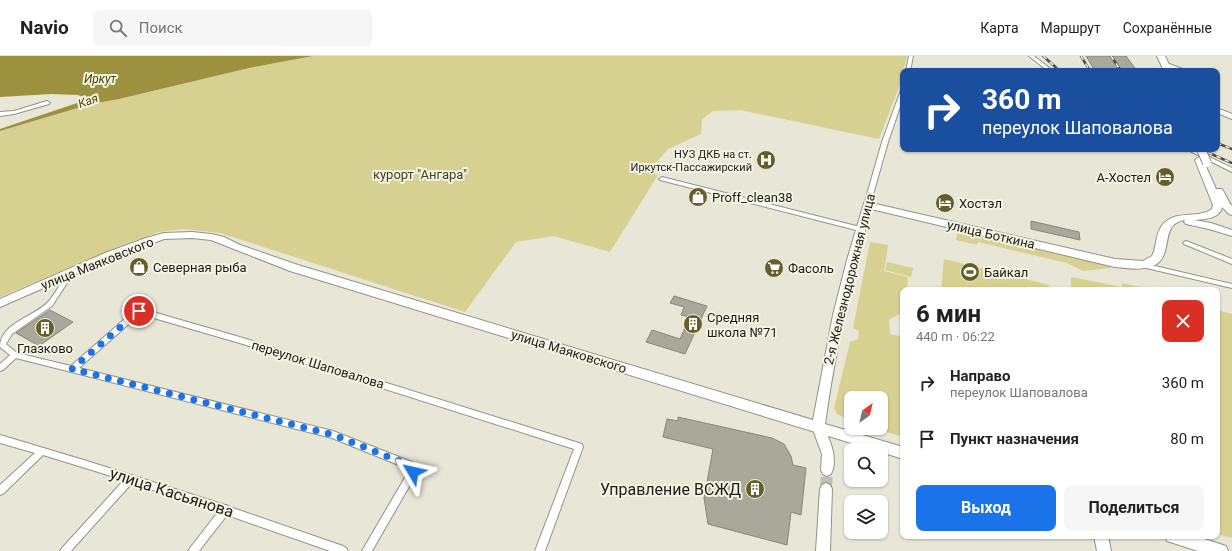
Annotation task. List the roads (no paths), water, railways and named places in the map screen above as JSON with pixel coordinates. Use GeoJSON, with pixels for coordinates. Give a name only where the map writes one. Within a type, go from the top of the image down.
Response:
{"type":"FeatureCollection","features":[{"type":"Feature","properties":{"kind":"main road"},"geometry":{"type":"LineString","coordinates":[[1161,56],[1166,68]]}},
{"type":"Feature","properties":{"kind":"main road"},"geometry":{"type":"LineString","coordinates":[[1220,111],[1232,117]]}},
{"type":"Feature","properties":{"kind":"main road"},"geometry":{"type":"LineString","coordinates":[[1196,152],[1203,162],[1222,200],[1232,212]]}},
{"type":"Feature","properties":{"kind":"main road"},"geometry":{"type":"LineString","coordinates":[[1142,265],[1151,263],[1157,259],[1160,254],[1164,231],[1175,220],[1211,214],[1217,210],[1218,205],[1203,162],[1201,152]]}},
{"type":"Feature","properties":{"kind":"main road","name":"2-я Железнодорожная улица"},"geometry":{"type":"LineString","coordinates":[[827,470],[828,454],[818,427],[824,379],[867,205]]}},
{"type":"Feature","properties":{"kind":"main road","name":"улица Боткина"},"geometry":{"type":"LineString","coordinates":[[867,205],[1115,263],[1142,265]]}},
{"type":"Feature","properties":{"kind":"main road"},"geometry":{"type":"LineString","coordinates":[[1167,227],[1182,223],[1199,223],[1232,233]]}},
{"type":"Feature","properties":{"kind":"main road","name":"улица Маяковского"},"geometry":{"type":"LineString","coordinates":[[0,303],[105,256],[164,236],[183,235],[206,237],[230,243],[236,247],[301,270],[900,452]]}},
{"type":"Feature","properties":{"kind":"main road","name":"улица Маяковского"},"geometry":{"type":"LineString","coordinates":[[28,291],[68,277],[137,248],[169,239],[191,239],[210,242],[226,248],[236,247]]}},
{"type":"Feature","properties":{"kind":"main road"},"geometry":{"type":"LineString","coordinates":[[823,551],[826,489]]}},
{"type":"Feature","properties":{"kind":"main road"},"geometry":{"type":"LineString","coordinates":[[1102,539],[1104,551]]}},
{"type":"Feature","properties":{"kind":"main road"},"geometry":{"type":"LineString","coordinates":[[1182,539],[1221,551]]}},
{"type":"Feature","properties":{"kind":"street"},"geometry":{"type":"LineString","coordinates":[[909,68],[911,56]]}},
{"type":"Feature","properties":{"kind":"street"},"geometry":{"type":"LineString","coordinates":[[1031,56],[1047,68]]}},
{"type":"Feature","properties":{"kind":"street","name":"2-я Железнодорожная улица"},"geometry":{"type":"LineString","coordinates":[[867,205],[885,142],[900,100]]}},
{"type":"Feature","properties":{"kind":"street"},"geometry":{"type":"LineString","coordinates":[[0,114],[14,112],[47,103]]}},
{"type":"Feature","properties":{"kind":"street"},"geometry":{"type":"LineString","coordinates":[[1195,152],[1232,170]]}},
{"type":"Feature","properties":{"kind":"street"},"geometry":{"type":"LineString","coordinates":[[662,179],[860,229]]}},
{"type":"Feature","properties":{"kind":"street"},"geometry":{"type":"LineString","coordinates":[[1186,243],[1232,262]]}},
{"type":"Feature","properties":{"kind":"street"},"geometry":{"type":"LineString","coordinates":[[1142,265],[1232,286]]}},
{"type":"Feature","properties":{"kind":"street"},"geometry":{"type":"LineString","coordinates":[[68,277],[50,304],[9,332],[2,345],[15,355],[334,435],[409,465],[413,469],[411,475],[366,551]]}},
{"type":"Feature","properties":{"kind":"street","name":"переулок Шаповалова"},"geometry":{"type":"LineString","coordinates":[[72,369],[139,311],[243,341],[579,447],[540,551]]}},
{"type":"Feature","properties":{"kind":"street"},"geometry":{"type":"LineString","coordinates":[[0,368],[15,355]]}},
{"type":"Feature","properties":{"kind":"street","name":"улица Касьянова"},"geometry":{"type":"LineString","coordinates":[[0,439],[226,509],[343,551]]}},
{"type":"Feature","properties":{"kind":"street"},"geometry":{"type":"LineString","coordinates":[[0,491],[42,451]]}},
{"type":"Feature","properties":{"kind":"street"},"geometry":{"type":"LineString","coordinates":[[65,551],[130,479]]}},
{"type":"Feature","properties":{"kind":"street"},"geometry":{"type":"LineString","coordinates":[[193,551],[226,509]]}},
{"type":"Feature","properties":{"kind":"water","name":"Иркут"},"geometry":{"type":"Polygon","coordinates":[[[0,56],[313,56],[249,68],[119,99],[91,104],[0,131],[0,129],[86,100],[78,95],[51,94],[0,97],[0,56]]]}},
{"type":"Feature","properties":{"kind":"tunnel"},"geometry":{"type":"LineString","coordinates":[[826,489],[827,470]]}},
{"type":"Feature","properties":{"kind":"railway"},"geometry":{"type":"LineString","coordinates":[[1043,56],[1057,68]]}},
{"type":"Feature","properties":{"kind":"railway"},"geometry":{"type":"LineString","coordinates":[[1081,56],[1088,68]]}},
{"type":"Feature","properties":{"kind":"railway"},"geometry":{"type":"LineString","coordinates":[[1111,56],[1119,68]]}},
{"type":"Feature","properties":{"kind":"railway"},"geometry":{"type":"LineString","coordinates":[[1220,144],[1232,149]]}},
{"type":"Feature","properties":{"kind":"railway"},"geometry":{"type":"LineString","coordinates":[[1207,152],[1232,163]]}},
{"type":"Feature","properties":{"kind":"place","name":"НУЗ ДКБ на ст. Иркутск-Пассажирский"},"geometry":{"type":"Point","coordinates":[766,160]}},
{"type":"Feature","properties":{"kind":"place","name":"А-Хостел"},"geometry":{"type":"Point","coordinates":[1165,177]}},
{"type":"Feature","properties":{"kind":"place","name":"Proff_clean38"},"geometry":{"type":"Point","coordinates":[698,197]}},
{"type":"Feature","properties":{"kind":"place","name":"Хостэл"},"geometry":{"type":"Point","coordinates":[945,203]}},
{"type":"Feature","properties":{"kind":"place","name":"Северная рыба"},"geometry":{"type":"Point","coordinates":[139,267]}},
{"type":"Feature","properties":{"kind":"place","name":"Фасоль"},"geometry":{"type":"Point","coordinates":[774,268]}},
{"type":"Feature","properties":{"kind":"place","name":"Байкал"},"geometry":{"type":"Point","coordinates":[970,272]}},
{"type":"Feature","properties":{"kind":"place","name":"Средняя школа №71"},"geometry":{"type":"Point","coordinates":[693,324]}},
{"type":"Feature","properties":{"kind":"place","name":"Глазково"},"geometry":{"type":"Point","coordinates":[45,328]}},
{"type":"Feature","properties":{"kind":"place","name":"Управление ВСЖД"},"geometry":{"type":"Point","coordinates":[755,489]}},
{"type":"Feature","properties":{"kind":"water label","name":"Кая"},"geometry":{"type":"Point","coordinates":[88,101]}},
{"type":"Feature","properties":{"kind":"park label","name":"курорт \"Ангара\""},"geometry":{"type":"Point","coordinates":[420,174]}}]}
